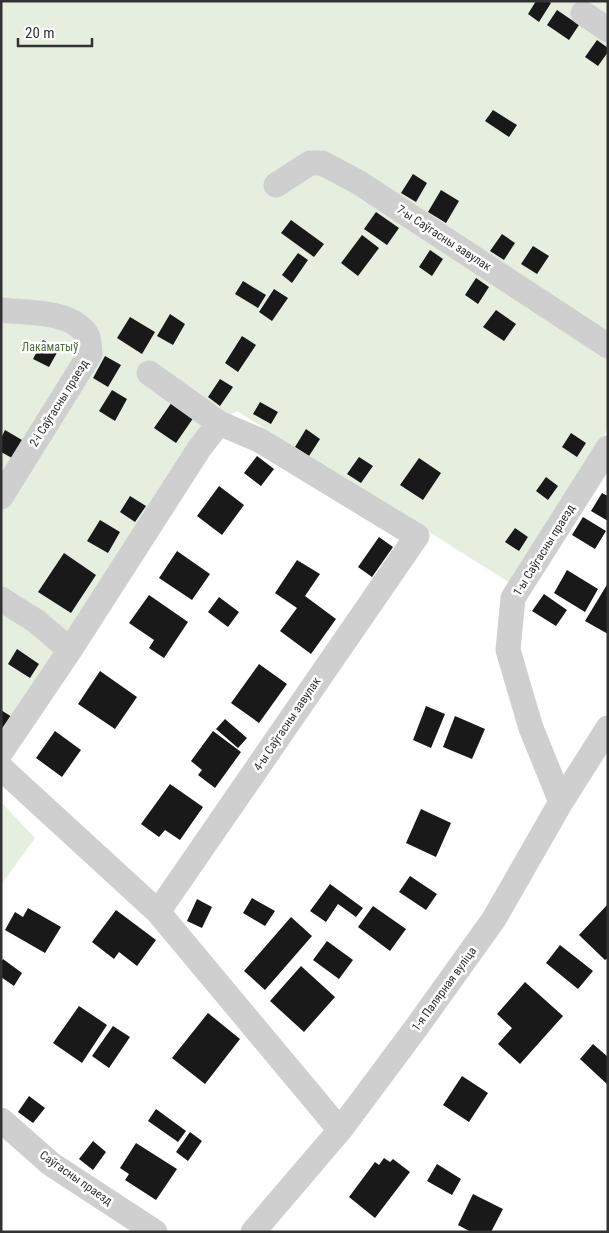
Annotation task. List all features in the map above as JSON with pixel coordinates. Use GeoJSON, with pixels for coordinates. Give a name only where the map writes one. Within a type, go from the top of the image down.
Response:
{"type":"FeatureCollection","features":[{"type":"Feature","properties":{"kind":"street"},"geometry":{"type":"LineString","coordinates":[[583,13],[608,30]]}},
{"type":"Feature","properties":{"kind":"street","name":"7-ы Саўгасны завулак"},"geometry":{"type":"LineString","coordinates":[[276,185],[310,163],[322,163],[358,182],[608,346]]}},
{"type":"Feature","properties":{"kind":"street","name":"2-і Саўгасны праезд"},"geometry":{"type":"LineString","coordinates":[[1,310],[54,315],[78,325],[88,336],[90,354],[1,497]]}},
{"type":"Feature","properties":{"kind":"street"},"geometry":{"type":"LineString","coordinates":[[1,752],[70,650],[199,448],[219,424],[149,373]]}},
{"type":"Feature","properties":{"kind":"street","name":"4-ы Саўгасны завулак"},"geometry":{"type":"LineString","coordinates":[[158,912],[417,536],[259,440],[219,424]]}},
{"type":"Feature","properties":{"kind":"street","name":"1-ы Саўгасны праезд"},"geometry":{"type":"LineString","coordinates":[[561,802],[531,728],[508,650],[513,598],[608,448]]}},
{"type":"Feature","properties":{"kind":"street"},"geometry":{"type":"LineString","coordinates":[[1,599],[36,621],[70,650]]}},
{"type":"Feature","properties":{"kind":"street","name":"1-я Палярная вуліца"},"geometry":{"type":"LineString","coordinates":[[253,1232],[340,1130],[494,919],[561,802],[608,728]]}},
{"type":"Feature","properties":{"kind":"street"},"geometry":{"type":"LineString","coordinates":[[1,768],[158,912],[340,1130]]}},
{"type":"Feature","properties":{"kind":"street","name":"Саўгасны праезд"},"geometry":{"type":"LineString","coordinates":[[1,1120],[51,1164],[155,1232]]}},
{"type":"Feature","properties":{"kind":"green space","name":"Лакаматыў"},"geometry":{"type":"Polygon","coordinates":[[[1,1],[608,1],[608,428],[513,585],[237,411],[205,429],[1,747],[1,1]]]}},
{"type":"Feature","properties":{"kind":"green space"},"geometry":{"type":"Polygon","coordinates":[[[1,802],[35,838],[1,885],[1,802]]]}},
{"type":"Feature","properties":{"kind":"building"},"geometry":{"type":"Polygon","coordinates":[[[536,1],[548,1],[551,3],[539,22],[528,14],[536,1]]]}},
{"type":"Feature","properties":{"kind":"building"},"geometry":{"type":"Polygon","coordinates":[[[557,10],[579,25],[569,40],[547,25],[557,10]]]}},
{"type":"Feature","properties":{"kind":"building"},"geometry":{"type":"Polygon","coordinates":[[[597,40],[608,48],[608,52],[598,66],[585,57],[597,40]]]}},
{"type":"Feature","properties":{"kind":"building"},"geometry":{"type":"Polygon","coordinates":[[[493,110],[517,125],[509,137],[485,121],[493,110]]]}},
{"type":"Feature","properties":{"kind":"building"},"geometry":{"type":"Polygon","coordinates":[[[413,174],[427,183],[416,202],[401,193],[413,174]]]}},
{"type":"Feature","properties":{"kind":"building"},"geometry":{"type":"Polygon","coordinates":[[[441,190],[459,201],[446,223],[428,212],[441,190]]]}},
{"type":"Feature","properties":{"kind":"building"},"geometry":{"type":"Polygon","coordinates":[[[376,212],[399,228],[387,245],[364,229],[376,212]]]}},
{"type":"Feature","properties":{"kind":"building"},"geometry":{"type":"Polygon","coordinates":[[[291,220],[324,244],[314,257],[281,233],[291,220]]]}},
{"type":"Feature","properties":{"kind":"building"},"geometry":{"type":"Polygon","coordinates":[[[502,234],[515,243],[504,260],[490,251],[502,234]]]}},
{"type":"Feature","properties":{"kind":"building"},"geometry":{"type":"Polygon","coordinates":[[[362,235],[379,248],[358,276],[341,263],[362,235]]]}},
{"type":"Feature","properties":{"kind":"building"},"geometry":{"type":"Polygon","coordinates":[[[533,246],[549,256],[537,274],[521,264],[533,246]]]}},
{"type":"Feature","properties":{"kind":"building"},"geometry":{"type":"Polygon","coordinates":[[[430,250],[443,259],[432,276],[419,267],[430,250]]]}},
{"type":"Feature","properties":{"kind":"building"},"geometry":{"type":"Polygon","coordinates":[[[298,253],[308,260],[292,283],[282,275],[298,253]]]}},
{"type":"Feature","properties":{"kind":"building"},"geometry":{"type":"Polygon","coordinates":[[[476,278],[489,287],[478,304],[465,295],[476,278]]]}},
{"type":"Feature","properties":{"kind":"building"},"geometry":{"type":"Polygon","coordinates":[[[243,281],[266,295],[258,308],[235,294],[243,281]]]}},
{"type":"Feature","properties":{"kind":"building"},"geometry":{"type":"Polygon","coordinates":[[[274,289],[288,298],[272,321],[259,312],[274,289]]]}},
{"type":"Feature","properties":{"kind":"building"},"geometry":{"type":"Polygon","coordinates":[[[496,310],[516,324],[504,341],[483,327],[496,310]]]}},
{"type":"Feature","properties":{"kind":"building"},"geometry":{"type":"Polygon","coordinates":[[[170,314],[185,324],[173,345],[157,336],[170,314]]]}},
{"type":"Feature","properties":{"kind":"building"},"geometry":{"type":"Polygon","coordinates":[[[130,317],[155,332],[142,354],[117,338],[130,317]]]}},
{"type":"Feature","properties":{"kind":"building"},"geometry":{"type":"Polygon","coordinates":[[[242,336],[256,345],[238,372],[225,363],[242,336]]]}},
{"type":"Feature","properties":{"kind":"building"},"geometry":{"type":"Polygon","coordinates":[[[43,340],[59,349],[49,367],[33,359],[43,340]]]}},
{"type":"Feature","properties":{"kind":"building"},"geometry":{"type":"Polygon","coordinates":[[[105,356],[121,365],[108,387],[93,378],[105,356]]]}},
{"type":"Feature","properties":{"kind":"building"},"geometry":{"type":"Polygon","coordinates":[[[220,379],[233,387],[220,406],[208,397],[220,379]]]}},
{"type":"Feature","properties":{"kind":"building"},"geometry":{"type":"Polygon","coordinates":[[[112,390],[127,399],[115,421],[99,411],[112,390]]]}},
{"type":"Feature","properties":{"kind":"building"},"geometry":{"type":"Polygon","coordinates":[[[172,402],[194,417],[176,443],[154,428],[172,402]]]}},
{"type":"Feature","properties":{"kind":"building"},"geometry":{"type":"Polygon","coordinates":[[[260,402],[278,412],[271,424],[253,414],[260,402]]]}},
{"type":"Feature","properties":{"kind":"building"},"geometry":{"type":"Polygon","coordinates":[[[306,429],[320,439],[309,456],[295,447],[306,429]]]}},
{"type":"Feature","properties":{"kind":"building"},"geometry":{"type":"Polygon","coordinates":[[[5,430],[22,440],[12,458],[1,452],[1,438],[5,430]]]}},
{"type":"Feature","properties":{"kind":"building"},"geometry":{"type":"Polygon","coordinates":[[[571,433],[586,443],[577,457],[562,447],[571,433]]]}},
{"type":"Feature","properties":{"kind":"building"},"geometry":{"type":"Polygon","coordinates":[[[257,456],[274,469],[261,486],[244,473],[257,456]]]}},
{"type":"Feature","properties":{"kind":"building"},"geometry":{"type":"Polygon","coordinates":[[[359,457],[373,466],[361,483],[347,474],[359,457]]]}},
{"type":"Feature","properties":{"kind":"building"},"geometry":{"type":"Polygon","coordinates":[[[419,458],[441,473],[423,500],[400,485],[419,458]]]}},
{"type":"Feature","properties":{"kind":"building"},"geometry":{"type":"Polygon","coordinates":[[[546,477],[558,486],[548,500],[536,491],[546,477]]]}},
{"type":"Feature","properties":{"kind":"building"},"geometry":{"type":"Polygon","coordinates":[[[219,486],[244,505],[222,535],[197,516],[219,486]]]}},
{"type":"Feature","properties":{"kind":"building"},"geometry":{"type":"Polygon","coordinates":[[[602,493],[608,496],[608,521],[591,511],[602,493]]]}},
{"type":"Feature","properties":{"kind":"building"},"geometry":{"type":"Polygon","coordinates":[[[130,496],[146,506],[135,522],[120,512],[130,496]]]}},
{"type":"Feature","properties":{"kind":"building"},"geometry":{"type":"Polygon","coordinates":[[[583,517],[606,531],[595,549],[572,535],[583,517]]]}},
{"type":"Feature","properties":{"kind":"building"},"geometry":{"type":"Polygon","coordinates":[[[100,520],[120,532],[108,553],[87,541],[100,520]]]}},
{"type":"Feature","properties":{"kind":"building"},"geometry":{"type":"Polygon","coordinates":[[[515,528],[528,537],[519,551],[505,542],[515,528]]]}},
{"type":"Feature","properties":{"kind":"building"},"geometry":{"type":"Polygon","coordinates":[[[379,537],[393,547],[372,577],[358,567],[379,537]]]}},
{"type":"Feature","properties":{"kind":"building"},"geometry":{"type":"Polygon","coordinates":[[[177,551],[210,574],[192,600],[159,578],[177,551]]]}},
{"type":"Feature","properties":{"kind":"building"},"geometry":{"type":"Polygon","coordinates":[[[64,553],[96,575],[71,613],[38,592],[64,553]]]}},
{"type":"Feature","properties":{"kind":"building"},"geometry":{"type":"Polygon","coordinates":[[[297,560],[320,574],[305,596],[336,619],[311,654],[280,631],[297,608],[275,593],[297,560]]]}},
{"type":"Feature","properties":{"kind":"building"},"geometry":{"type":"Polygon","coordinates":[[[567,570],[598,589],[585,612],[554,593],[567,570]]]}},
{"type":"Feature","properties":{"kind":"building"},"geometry":{"type":"Polygon","coordinates":[[[608,583],[608,634],[585,621],[608,583]]]}},
{"type":"Feature","properties":{"kind":"building"},"geometry":{"type":"Polygon","coordinates":[[[544,594],[567,610],[556,626],[532,611],[544,594]]]}},
{"type":"Feature","properties":{"kind":"building"},"geometry":{"type":"Polygon","coordinates":[[[149,595],[188,622],[164,658],[149,648],[154,640],[129,623],[149,595]]]}},
{"type":"Feature","properties":{"kind":"building"},"geometry":{"type":"Polygon","coordinates":[[[219,597],[239,612],[228,627],[208,612],[219,597]]]}},
{"type":"Feature","properties":{"kind":"building"},"geometry":{"type":"Polygon","coordinates":[[[17,649],[39,664],[30,678],[8,664],[17,649]]]}},
{"type":"Feature","properties":{"kind":"building"},"geometry":{"type":"Polygon","coordinates":[[[259,664],[287,684],[259,723],[231,703],[259,664]]]}},
{"type":"Feature","properties":{"kind":"building"},"geometry":{"type":"Polygon","coordinates":[[[100,671],[137,697],[115,729],[78,704],[100,671]]]}},
{"type":"Feature","properties":{"kind":"building"},"geometry":{"type":"Polygon","coordinates":[[[426,706],[445,714],[431,748],[413,740],[426,706]]]}},
{"type":"Feature","properties":{"kind":"building"},"geometry":{"type":"Polygon","coordinates":[[[1,710],[12,717],[1,733],[1,710]]]}},
{"type":"Feature","properties":{"kind":"building"},"geometry":{"type":"Polygon","coordinates":[[[455,716],[485,729],[472,759],[443,747],[455,716]]]}},
{"type":"Feature","properties":{"kind":"building"},"geometry":{"type":"Polygon","coordinates":[[[225,719],[247,738],[238,748],[216,729],[225,719]]]}},
{"type":"Feature","properties":{"kind":"building"},"geometry":{"type":"Polygon","coordinates":[[[55,731],[81,750],[62,777],[36,758],[55,731]]]}},
{"type":"Feature","properties":{"kind":"building"},"geometry":{"type":"Polygon","coordinates":[[[213,731],[241,752],[215,788],[198,775],[202,770],[191,761],[213,731]]]}},
{"type":"Feature","properties":{"kind":"building"},"geometry":{"type":"Polygon","coordinates":[[[170,784],[203,807],[180,840],[165,830],[159,837],[141,824],[170,784]]]}},
{"type":"Feature","properties":{"kind":"building"},"geometry":{"type":"Polygon","coordinates":[[[421,809],[451,823],[436,857],[406,843],[421,809]]]}},
{"type":"Feature","properties":{"kind":"building"},"geometry":{"type":"Polygon","coordinates":[[[410,876],[437,894],[426,910],[399,892],[410,876]]]}},
{"type":"Feature","properties":{"kind":"building"},"geometry":{"type":"Polygon","coordinates":[[[330,884],[363,908],[356,917],[338,904],[326,922],[310,911],[330,884]]]}},
{"type":"Feature","properties":{"kind":"building"},"geometry":{"type":"Polygon","coordinates":[[[252,898],[275,911],[265,926],[243,913],[252,898]]]}},
{"type":"Feature","properties":{"kind":"building"},"geometry":{"type":"Polygon","coordinates":[[[197,899],[212,907],[202,928],[187,921],[197,899]]]}},
{"type":"Feature","properties":{"kind":"building"},"geometry":{"type":"Polygon","coordinates":[[[608,904],[608,958],[605,960],[579,935],[608,904]]]}},
{"type":"Feature","properties":{"kind":"building"},"geometry":{"type":"Polygon","coordinates":[[[373,906],[406,929],[390,951],[358,927],[373,906]]]}},
{"type":"Feature","properties":{"kind":"building"},"geometry":{"type":"Polygon","coordinates":[[[28,908],[61,927],[45,953],[5,930],[15,912],[23,917],[28,908]]]}},
{"type":"Feature","properties":{"kind":"building"},"geometry":{"type":"Polygon","coordinates":[[[116,910],[156,940],[137,966],[119,952],[114,959],[92,942],[116,910]]]}},
{"type":"Feature","properties":{"kind":"building"},"geometry":{"type":"Polygon","coordinates":[[[291,917],[312,936],[265,990],[244,971],[291,917]]]}},
{"type":"Feature","properties":{"kind":"building"},"geometry":{"type":"Polygon","coordinates":[[[327,941],[353,960],[339,979],[313,960],[327,941]]]}},
{"type":"Feature","properties":{"kind":"building"},"geometry":{"type":"Polygon","coordinates":[[[560,945],[593,971],[578,989],[546,963],[560,945]]]}},
{"type":"Feature","properties":{"kind":"building"},"geometry":{"type":"Polygon","coordinates":[[[3,959],[22,973],[14,986],[1,977],[1,962],[3,959]]]}},
{"type":"Feature","properties":{"kind":"building"},"geometry":{"type":"Polygon","coordinates":[[[301,966],[335,997],[304,1032],[270,1001],[301,966]]]}},
{"type":"Feature","properties":{"kind":"building"},"geometry":{"type":"Polygon","coordinates":[[[525,982],[563,1016],[520,1064],[498,1044],[512,1028],[497,1014],[525,982]]]}},
{"type":"Feature","properties":{"kind":"building"},"geometry":{"type":"Polygon","coordinates":[[[79,1006],[107,1025],[82,1063],[53,1043],[79,1006]]]}},
{"type":"Feature","properties":{"kind":"building"},"geometry":{"type":"Polygon","coordinates":[[[208,1013],[240,1039],[205,1084],[172,1058],[208,1013]]]}},
{"type":"Feature","properties":{"kind":"building"},"geometry":{"type":"Polygon","coordinates":[[[113,1026],[130,1037],[109,1068],[92,1056],[113,1026]]]}},
{"type":"Feature","properties":{"kind":"building"},"geometry":{"type":"Polygon","coordinates":[[[593,1044],[608,1057],[608,1085],[580,1059],[593,1044]]]}},
{"type":"Feature","properties":{"kind":"building"},"geometry":{"type":"Polygon","coordinates":[[[462,1076],[488,1093],[469,1122],[443,1105],[462,1076]]]}},
{"type":"Feature","properties":{"kind":"building"},"geometry":{"type":"Polygon","coordinates":[[[29,1096],[45,1108],[33,1123],[18,1112],[29,1096]]]}},
{"type":"Feature","properties":{"kind":"building"},"geometry":{"type":"Polygon","coordinates":[[[156,1109],[186,1131],[178,1142],[148,1121],[156,1109]]]}},
{"type":"Feature","properties":{"kind":"building"},"geometry":{"type":"Polygon","coordinates":[[[190,1132],[202,1141],[188,1161],[176,1152],[190,1132]]]}},
{"type":"Feature","properties":{"kind":"building"},"geometry":{"type":"Polygon","coordinates":[[[93,1141],[106,1152],[93,1170],[79,1159],[93,1141]]]}},
{"type":"Feature","properties":{"kind":"building"},"geometry":{"type":"Polygon","coordinates":[[[136,1143],[177,1169],[156,1200],[125,1180],[129,1174],[120,1168],[136,1143]]]}},
{"type":"Feature","properties":{"kind":"building"},"geometry":{"type":"Polygon","coordinates":[[[384,1158],[390,1162],[393,1159],[410,1172],[375,1218],[349,1197],[375,1162],[379,1165],[384,1158]]]}},
{"type":"Feature","properties":{"kind":"building"},"geometry":{"type":"Polygon","coordinates":[[[437,1164],[461,1179],[452,1195],[427,1181],[437,1164]]]}},
{"type":"Feature","properties":{"kind":"building"},"geometry":{"type":"Polygon","coordinates":[[[473,1194],[503,1209],[491,1232],[471,1232],[458,1225],[473,1194]]]}}]}
